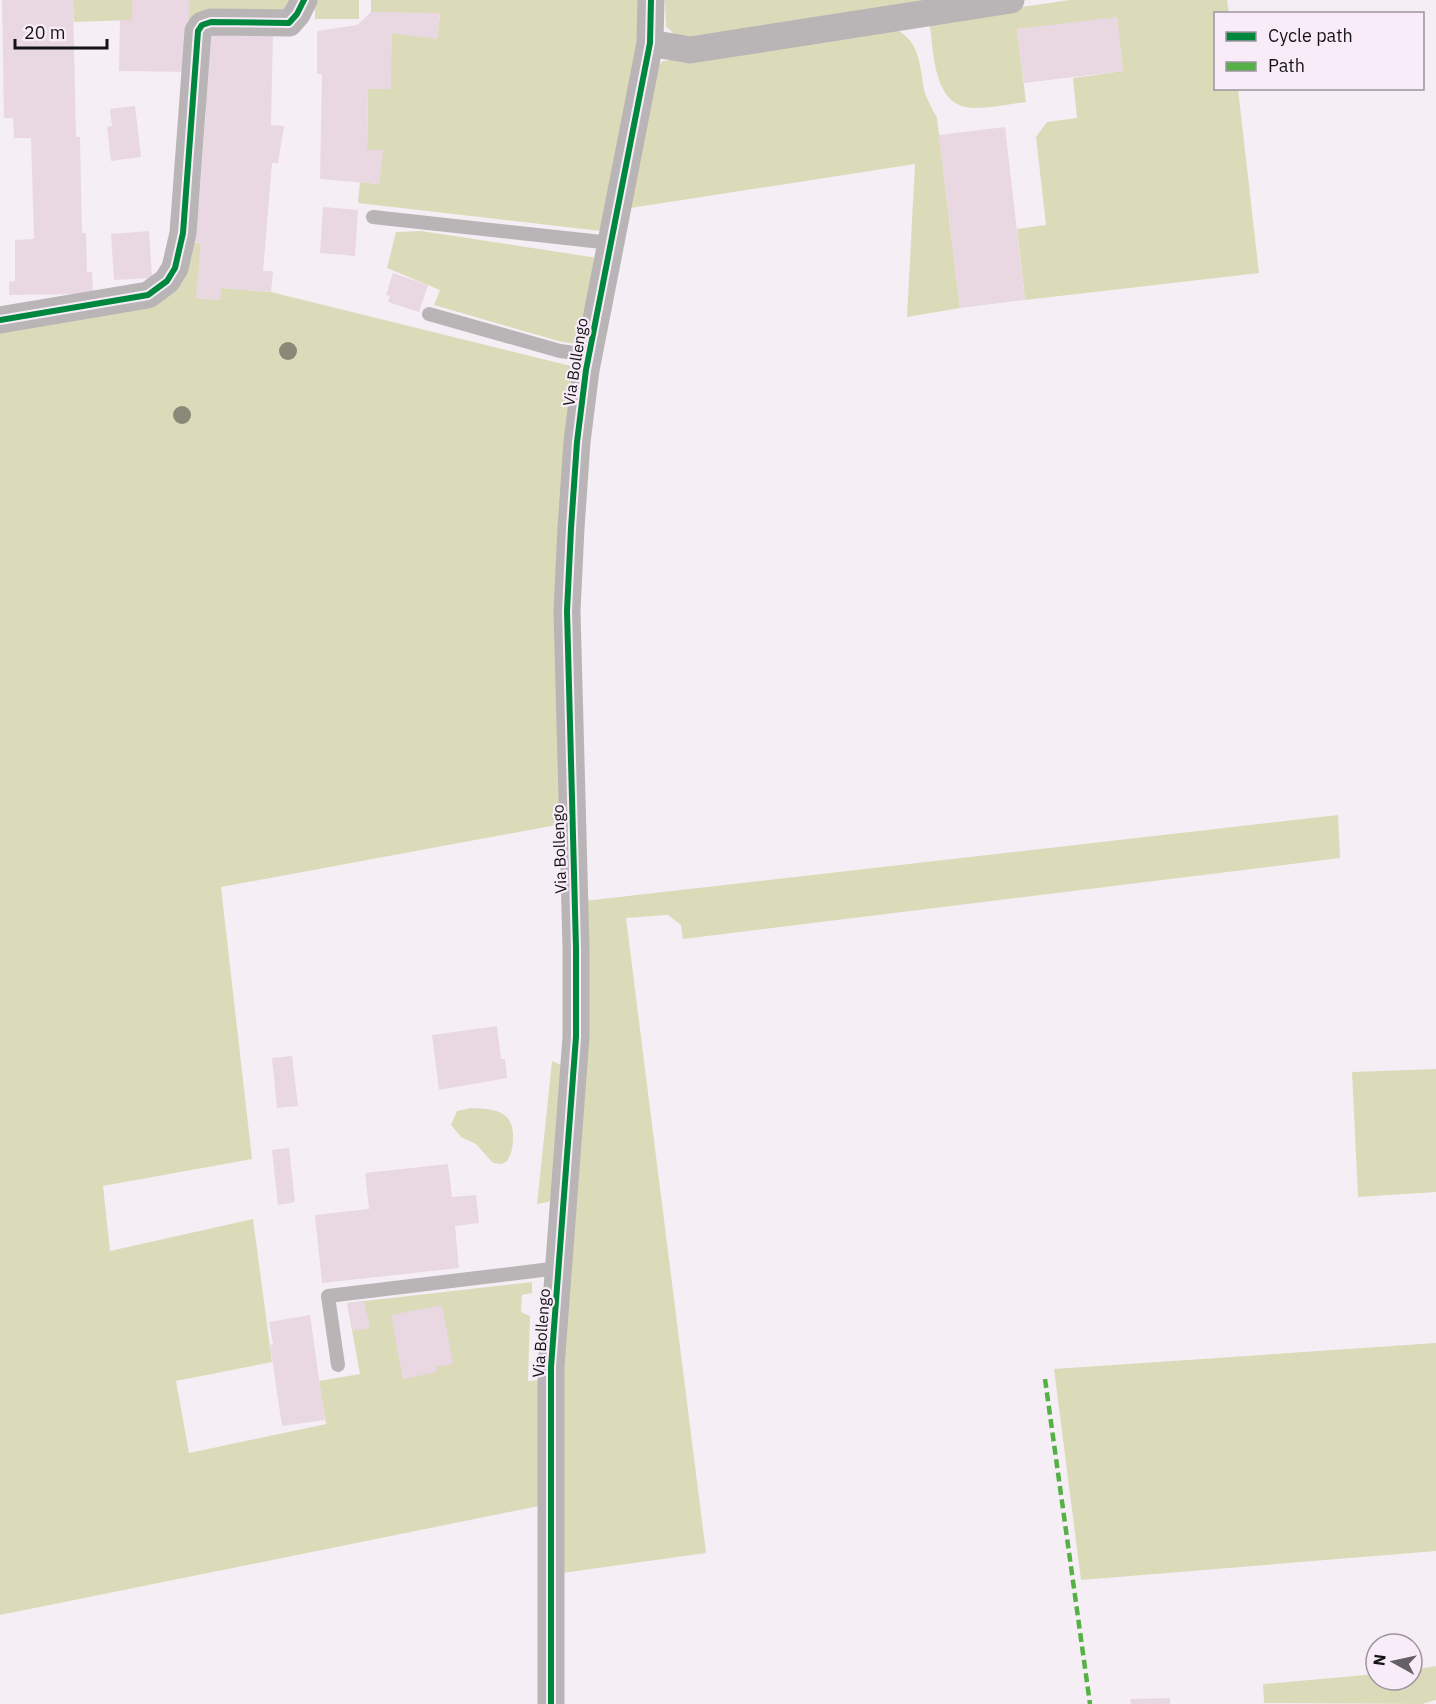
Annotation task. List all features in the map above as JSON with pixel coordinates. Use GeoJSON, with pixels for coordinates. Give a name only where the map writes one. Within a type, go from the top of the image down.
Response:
{"type":"FeatureCollection","features":[{"type":"Feature","properties":{"kind":"street"},"geometry":{"type":"LineString","coordinates":[[0,320],[148,295],[167,281],[175,268],[183,233],[198,32],[202,25],[211,22],[289,23],[304,0]]}},
{"type":"Feature","properties":{"kind":"street","name":"Via Bollengo"},"geometry":{"type":"LineString","coordinates":[[551,1704],[551,1367],[576,1037],[567,611],[577,442],[589,355],[650,43],[651,0]]}},
{"type":"Feature","properties":{"kind":"street"},"geometry":{"type":"LineString","coordinates":[[650,43],[690,50],[1011,0]]}},
{"type":"Feature","properties":{"kind":"lane"},"geometry":{"type":"LineString","coordinates":[[373,217],[611,243]]}},
{"type":"Feature","properties":{"kind":"lane"},"geometry":{"type":"LineString","coordinates":[[429,314],[560,351],[589,355]]}},
{"type":"Feature","properties":{"kind":"lane"},"geometry":{"type":"LineString","coordinates":[[338,1365],[328,1296],[559,1268]]}},
{"type":"Feature","properties":{"kind":"green space"},"geometry":{"type":"Polygon","coordinates":[[[73,0],[132,0],[132,20],[74,22],[73,0]]]}},
{"type":"Feature","properties":{"kind":"green space"},"geometry":{"type":"Polygon","coordinates":[[[189,0],[296,0],[291,11],[188,21],[189,0]]]}},
{"type":"Feature","properties":{"kind":"green space"},"geometry":{"type":"Polygon","coordinates":[[[315,0],[359,0],[359,19],[315,19],[315,0]]]}},
{"type":"Feature","properties":{"kind":"green space"},"geometry":{"type":"Polygon","coordinates":[[[371,0],[642,0],[642,16],[601,231],[358,203],[360,182],[379,184],[382,150],[367,150],[368,89],[392,33],[437,38],[440,14],[371,12],[371,0]]]}},
{"type":"Feature","properties":{"kind":"green space"},"geometry":{"type":"Polygon","coordinates":[[[665,0],[965,0],[678,38],[666,26],[665,0]]]}},
{"type":"Feature","properties":{"kind":"green space"},"geometry":{"type":"Polygon","coordinates":[[[1070,0],[1227,0],[1229,12],[1214,12],[1214,90],[1238,90],[1259,273],[1025,300],[1017,229],[1046,225],[1036,137],[1047,122],[1077,118],[1073,78],[1123,71],[1117,18],[1017,29],[1026,102],[975,108],[961,106],[950,99],[943,89],[934,61],[929,20],[1070,0]]]}},
{"type":"Feature","properties":{"kind":"green space"},"geometry":{"type":"Polygon","coordinates":[[[895,29],[904,34],[915,48],[925,93],[937,118],[960,308],[907,317],[915,164],[624,209],[659,65],[663,61],[895,29]]]}},
{"type":"Feature","properties":{"kind":"green space"},"geometry":{"type":"Polygon","coordinates":[[[421,231],[598,258],[578,344],[562,342],[434,305],[440,290],[387,268],[396,232],[421,231]]]}},
{"type":"Feature","properties":{"kind":"green space"},"geometry":{"type":"Polygon","coordinates":[[[187,242],[201,243],[197,298],[219,300],[221,288],[271,292],[575,367],[562,824],[221,887],[252,1159],[103,1186],[110,1251],[253,1219],[272,1362],[176,1381],[189,1453],[326,1424],[319,1381],[360,1374],[347,1303],[532,1282],[532,1293],[522,1295],[521,1312],[530,1316],[528,1381],[538,1380],[539,1506],[0,1615],[0,328],[150,302],[187,242]]]}},
{"type":"Feature","properties":{"kind":"green space"},"geometry":{"type":"Polygon","coordinates":[[[1338,815],[1340,858],[683,939],[681,925],[668,915],[626,918],[706,1553],[555,1574],[584,901],[1338,815]]]}},
{"type":"Feature","properties":{"kind":"green space"},"geometry":{"type":"Polygon","coordinates":[[[552,1061],[561,1065],[552,1201],[537,1204],[552,1061]]]}},
{"type":"Feature","properties":{"kind":"green space"},"geometry":{"type":"Polygon","coordinates":[[[1436,1069],[1436,1192],[1358,1197],[1352,1072],[1436,1069]]]}},
{"type":"Feature","properties":{"kind":"green space"},"geometry":{"type":"Polygon","coordinates":[[[471,1108],[493,1110],[505,1115],[509,1120],[512,1126],[513,1141],[512,1151],[507,1161],[502,1164],[493,1163],[476,1144],[461,1137],[451,1125],[457,1111],[471,1108]]]}},
{"type":"Feature","properties":{"kind":"green space"},"geometry":{"type":"Polygon","coordinates":[[[1436,1343],[1436,1551],[1081,1580],[1054,1369],[1436,1343]]]}},
{"type":"Feature","properties":{"kind":"green space"},"geometry":{"type":"Polygon","coordinates":[[[1436,1666],[1436,1700],[1422,1704],[1264,1703],[1263,1684],[1364,1675],[1364,1692],[1424,1692],[1424,1668],[1436,1666]]]}},
{"type":"Feature","properties":{"kind":"building"},"geometry":{"type":"Polygon","coordinates":[[[2,0],[73,0],[76,137],[80,137],[82,233],[86,233],[87,272],[92,272],[93,294],[9,295],[9,282],[15,281],[15,240],[34,239],[31,138],[14,138],[13,118],[4,118],[2,0]]]}},
{"type":"Feature","properties":{"kind":"building"},"geometry":{"type":"Polygon","coordinates":[[[132,0],[189,0],[188,72],[119,71],[120,20],[132,20],[132,0]]]}},
{"type":"Feature","properties":{"kind":"building"},"geometry":{"type":"Polygon","coordinates":[[[371,12],[440,13],[437,39],[392,33],[391,89],[368,89],[367,150],[383,150],[379,184],[320,179],[322,74],[317,74],[317,31],[357,25],[371,12]]]}},
{"type":"Feature","properties":{"kind":"building"},"geometry":{"type":"Polygon","coordinates":[[[1117,17],[1123,71],[1024,83],[1017,29],[1117,17]]]}},
{"type":"Feature","properties":{"kind":"building"},"geometry":{"type":"Polygon","coordinates":[[[205,31],[273,32],[271,125],[284,126],[278,163],[272,163],[263,271],[273,271],[271,292],[221,288],[220,300],[196,298],[201,243],[187,242],[199,202],[206,111],[200,111],[205,31]]]}},
{"type":"Feature","properties":{"kind":"building"},"geometry":{"type":"Polygon","coordinates":[[[135,106],[141,157],[111,161],[107,127],[112,126],[110,109],[135,106]]]}},
{"type":"Feature","properties":{"kind":"building"},"geometry":{"type":"Polygon","coordinates":[[[1005,127],[1025,300],[960,308],[939,135],[1005,127]]]}},
{"type":"Feature","properties":{"kind":"building"},"geometry":{"type":"Polygon","coordinates":[[[323,207],[358,210],[355,256],[320,253],[323,207]]]}},
{"type":"Feature","properties":{"kind":"building"},"geometry":{"type":"Polygon","coordinates":[[[149,231],[152,278],[114,280],[111,234],[149,231]]]}},
{"type":"Feature","properties":{"kind":"building"},"geometry":{"type":"Polygon","coordinates":[[[393,273],[428,285],[419,312],[388,302],[390,296],[386,295],[393,273]]]}},
{"type":"Feature","properties":{"kind":"building"},"geometry":{"type":"Polygon","coordinates":[[[497,1026],[501,1059],[505,1059],[507,1078],[439,1090],[432,1035],[497,1026]]]}},
{"type":"Feature","properties":{"kind":"building"},"geometry":{"type":"Polygon","coordinates":[[[292,1056],[298,1106],[277,1108],[272,1058],[292,1056]]]}},
{"type":"Feature","properties":{"kind":"building"},"geometry":{"type":"Polygon","coordinates":[[[289,1148],[295,1202],[278,1205],[272,1150],[289,1148]]]}},
{"type":"Feature","properties":{"kind":"building"},"geometry":{"type":"Polygon","coordinates":[[[448,1164],[452,1197],[476,1195],[479,1223],[455,1226],[459,1268],[322,1283],[315,1215],[369,1209],[365,1173],[448,1164]]]}},
{"type":"Feature","properties":{"kind":"building"},"geometry":{"type":"Polygon","coordinates":[[[364,1301],[370,1328],[353,1331],[347,1303],[364,1301]]]}},
{"type":"Feature","properties":{"kind":"building"},"geometry":{"type":"Polygon","coordinates":[[[442,1305],[453,1364],[436,1367],[437,1372],[403,1379],[391,1315],[442,1305]]]}},
{"type":"Feature","properties":{"kind":"building"},"geometry":{"type":"Polygon","coordinates":[[[310,1315],[325,1420],[282,1426],[270,1345],[273,1344],[269,1322],[310,1315]]]}},
{"type":"Feature","properties":{"kind":"building"},"geometry":{"type":"Polygon","coordinates":[[[1170,1698],[1170,1704],[1131,1704],[1130,1699],[1170,1698]]]}},
{"type":"Feature","properties":{"kind":"marked path"},"geometry":{"type":"LineString","coordinates":[[1045,1379],[1090,1704]]}},
{"type":"Feature","properties":{"kind":"cycle path"},"geometry":{"type":"LineString","coordinates":[[0,320],[148,295],[167,281],[175,268],[183,233],[198,31],[202,25],[211,22],[289,23],[304,0]]}},
{"type":"Feature","properties":{"kind":"cycle path"},"geometry":{"type":"LineString","coordinates":[[551,1704],[551,1367],[576,1037],[576,948],[567,611],[571,528],[577,442],[586,370],[650,43],[651,0]]}}]}
